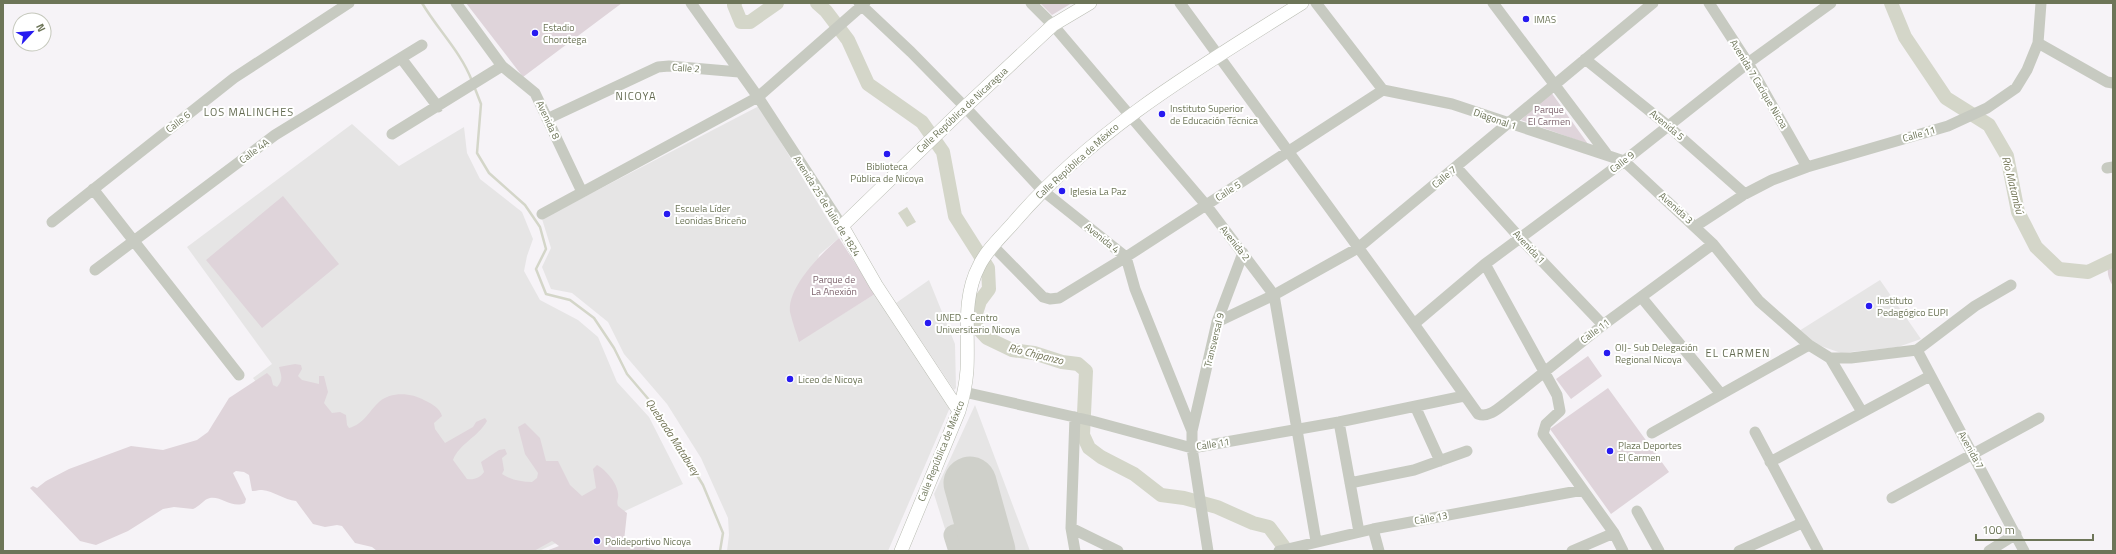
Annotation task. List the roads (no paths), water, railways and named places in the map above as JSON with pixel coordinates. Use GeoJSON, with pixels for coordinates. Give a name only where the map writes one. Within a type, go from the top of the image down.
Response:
{"type":"FeatureCollection","features":[{"type":"Feature","properties":{"kind":"main road","name":"Calle República de Nicaragua"},"geometry":{"type":"LineString","coordinates":[[842,226],[926,144],[1053,25],[1090,3]]}},
{"type":"Feature","properties":{"kind":"main road","name":"Calle República de México"},"geometry":{"type":"LineString","coordinates":[[900,551],[959,411],[964,392],[968,295],[979,266],[990,250],[1042,190],[1129,115],[1302,3]]}},
{"type":"Feature","properties":{"kind":"main road","name":"Avenida 25 de Julio de 1824"},"geometry":{"type":"LineString","coordinates":[[842,226],[876,285],[959,411]]}},
{"type":"Feature","properties":{"kind":"street","name":"Calle 6"},"geometry":{"type":"LineString","coordinates":[[52,222],[234,78],[348,3]]}},
{"type":"Feature","properties":{"kind":"street","name":"Avenida 8"},"geometry":{"type":"LineString","coordinates":[[456,3],[502,66],[535,93],[582,192]]}},
{"type":"Feature","properties":{"kind":"street","name":"Avenida 25 de Julio de 1824"},"geometry":{"type":"LineString","coordinates":[[691,3],[758,97],[842,226]]}},
{"type":"Feature","properties":{"kind":"street","name":"Avenida 2"},"geometry":{"type":"LineString","coordinates":[[1031,3],[1053,25],[1206,206],[1274,295],[1316,541]]}},
{"type":"Feature","properties":{"kind":"street"},"geometry":{"type":"LineString","coordinates":[[1180,3],[1220,55],[1288,152],[1414,324],[1464,396]]}},
{"type":"Feature","properties":{"kind":"street"},"geometry":{"type":"LineString","coordinates":[[1316,3],[1383,90]]}},
{"type":"Feature","properties":{"kind":"street","name":"Avenida 3"},"geometry":{"type":"LineString","coordinates":[[1493,3],[1606,153],[1624,161],[1696,226],[1713,244],[1759,301],[1809,345],[1830,358],[1862,412]]}},
{"type":"Feature","properties":{"kind":"street","name":"Calle 7"},"geometry":{"type":"LineString","coordinates":[[1217,322],[1274,295],[1358,248],[1653,3]]}},
{"type":"Feature","properties":{"kind":"street","name":"Avenida 7 Cacique Nicoa"},"geometry":{"type":"LineString","coordinates":[[1709,3],[1748,63],[1807,167]]}},
{"type":"Feature","properties":{"kind":"street","name":"Calle 9"},"geometry":{"type":"LineString","coordinates":[[1414,324],[1485,264],[1624,161],[1667,125],[1830,3]]}},
{"type":"Feature","properties":{"kind":"street"},"geometry":{"type":"LineString","coordinates":[[2041,3],[2038,43],[2107,82],[2113,83]]}},
{"type":"Feature","properties":{"kind":"street"},"geometry":{"type":"LineString","coordinates":[[542,214],[758,97],[862,4]]}},
{"type":"Feature","properties":{"kind":"street","name":"Avenida 4"},"geometry":{"type":"LineString","coordinates":[[862,4],[965,107],[1042,190],[1126,257],[1135,289],[1192,431],[1192,448],[1208,551]]}},
{"type":"Feature","properties":{"kind":"street","name":"Calle 11"},"geometry":{"type":"LineString","coordinates":[[1696,226],[1745,194],[1772,180],[1807,167],[1948,126],[1987,108],[2016,88],[2038,43]]}},
{"type":"Feature","properties":{"kind":"street","name":"Calle 4A"},"geometry":{"type":"LineString","coordinates":[[95,270],[275,135],[422,45]]}},
{"type":"Feature","properties":{"kind":"street"},"geometry":{"type":"LineString","coordinates":[[401,58],[438,107]]}},
{"type":"Feature","properties":{"kind":"street","name":"Avenida 5"},"geometry":{"type":"LineString","coordinates":[[1586,59],[1667,125],[1745,194]]}},
{"type":"Feature","properties":{"kind":"street"},"geometry":{"type":"LineString","coordinates":[[392,134],[438,107],[502,66]]}},
{"type":"Feature","properties":{"kind":"street","name":"Calle 2"},"geometry":{"type":"LineString","coordinates":[[547,119],[658,67],[669,66],[739,72]]}},
{"type":"Feature","properties":{"kind":"street","name":"Diagonal 1"},"geometry":{"type":"LineString","coordinates":[[1383,90],[1452,104],[1507,124],[1606,153]]}},
{"type":"Feature","properties":{"kind":"street","name":"Calle 5"},"geometry":{"type":"LineString","coordinates":[[990,250],[1043,297],[1050,299],[1059,298],[1206,206],[1383,90]]}},
{"type":"Feature","properties":{"kind":"street","name":"Avenida 1"},"geometry":{"type":"LineString","coordinates":[[1456,167],[1520,238],[1603,325]]}},
{"type":"Feature","properties":{"kind":"street"},"geometry":{"type":"LineString","coordinates":[[93,189],[239,375]]}},
{"type":"Feature","properties":{"kind":"street","name":"Calle 11"},"geometry":{"type":"LineString","coordinates":[[964,392],[1092,421],[1192,448],[1339,422],[1464,396],[1478,414],[1483,416],[1492,413],[1603,325],[1642,298],[1713,244]]}},
{"type":"Feature","properties":{"kind":"street","name":"Transversal 9"},"geometry":{"type":"LineString","coordinates":[[1192,431],[1217,322],[1243,253]]}},
{"type":"Feature","properties":{"kind":"street"},"geometry":{"type":"LineString","coordinates":[[1485,264],[1557,395],[1560,411],[1546,424],[1543,434],[1614,533],[1623,551]]}},
{"type":"Feature","properties":{"kind":"street"},"geometry":{"type":"LineString","coordinates":[[1830,358],[1851,358],[1917,350],[1975,306],[2011,285]]}},
{"type":"Feature","properties":{"kind":"street"},"geometry":{"type":"LineString","coordinates":[[1642,298],[1721,394]]}},
{"type":"Feature","properties":{"kind":"street"},"geometry":{"type":"LineString","coordinates":[[1652,433],[1809,345]]}},
{"type":"Feature","properties":{"kind":"street","name":"Avenida 7"},"geometry":{"type":"LineString","coordinates":[[1917,350],[2024,551]]}},
{"type":"Feature","properties":{"kind":"street"},"geometry":{"type":"LineString","coordinates":[[1770,462],[1930,376]]}},
{"type":"Feature","properties":{"kind":"street"},"geometry":{"type":"LineString","coordinates":[[1415,406],[1440,461]]}},
{"type":"Feature","properties":{"kind":"street"},"geometry":{"type":"LineString","coordinates":[[1075,551],[1071,528],[1077,418]]}},
{"type":"Feature","properties":{"kind":"street"},"geometry":{"type":"LineString","coordinates":[[1892,498],[2039,418]]}},
{"type":"Feature","properties":{"kind":"street"},"geometry":{"type":"LineString","coordinates":[[1339,422],[1359,532]]}},
{"type":"Feature","properties":{"kind":"street"},"geometry":{"type":"LineString","coordinates":[[1755,432],[1818,551]]}},
{"type":"Feature","properties":{"kind":"street"},"geometry":{"type":"LineString","coordinates":[[1350,483],[1414,470],[1467,451]]}},
{"type":"Feature","properties":{"kind":"street","name":"Calle 13"},"geometry":{"type":"LineString","coordinates":[[1280,551],[1292,549],[1316,541],[1373,529],[1583,490]]}},
{"type":"Feature","properties":{"kind":"street"},"geometry":{"type":"LineString","coordinates":[[1637,511],[1659,551]]}},
{"type":"Feature","properties":{"kind":"street"},"geometry":{"type":"LineString","coordinates":[[1739,551],[1802,523]]}},
{"type":"Feature","properties":{"kind":"street"},"geometry":{"type":"LineString","coordinates":[[1071,528],[1118,551]]}},
{"type":"Feature","properties":{"kind":"street"},"geometry":{"type":"LineString","coordinates":[[1373,529],[1379,551]]}},
{"type":"Feature","properties":{"kind":"street"},"geometry":{"type":"LineString","coordinates":[[1572,551],[1614,533]]}},
{"type":"Feature","properties":{"kind":"street"},"geometry":{"type":"LineString","coordinates":[[1989,551],[2016,534]]}},
{"type":"Feature","properties":{"kind":"waterway","name":"Quebrada Matabuey"},"geometry":{"type":"LineString","coordinates":[[422,3],[462,60],[472,81]]}},
{"type":"Feature","properties":{"kind":"waterway","name":"Río Chipanzo"},"geometry":{"type":"LineString","coordinates":[[735,3],[734,5],[741,22],[750,22],[777,3]]}},
{"type":"Feature","properties":{"kind":"waterway","name":"Río Chipanzo"},"geometry":{"type":"LineString","coordinates":[[817,3],[826,11],[848,40],[868,84],[922,122],[943,152],[955,216],[988,268],[989,289],[980,301],[973,323],[987,338],[1012,350],[1034,353],[1062,362],[1078,364],[1086,371],[1083,435],[1089,448],[1101,457],[1134,474],[1161,495],[1184,498],[1217,507],[1253,523],[1269,527],[1287,551]]}},
{"type":"Feature","properties":{"kind":"waterway","name":"Río Matambú"},"geometry":{"type":"LineString","coordinates":[[1891,3],[1905,37],[1946,98],[1989,125],[2007,156],[2018,212],[2036,247],[2059,269],[2088,272],[2113,260]]}},
{"type":"Feature","properties":{"kind":"waterway","name":"Quebrada Matabuey"},"geometry":{"type":"LineString","coordinates":[[474,86],[481,104],[477,153],[489,173],[525,205],[540,227],[546,249],[536,269],[546,294],[570,300],[594,318],[614,348],[627,374],[656,408],[703,485],[723,533],[720,551]]}},
{"type":"Feature","properties":{"kind":"place","name":"IMAS"},"geometry":{"type":"Point","coordinates":[1526,19]}},
{"type":"Feature","properties":{"kind":"place","name":"Estadio Chorotega"},"geometry":{"type":"Point","coordinates":[535,33]}},
{"type":"Feature","properties":{"kind":"place","name":"Instituto Superior de Educación Técnica"},"geometry":{"type":"Point","coordinates":[1162,114]}},
{"type":"Feature","properties":{"kind":"place","name":"Biblioteca Pública de Nicoya"},"geometry":{"type":"Point","coordinates":[887,154]}},
{"type":"Feature","properties":{"kind":"place","name":"Iglesia La Paz"},"geometry":{"type":"Point","coordinates":[1062,191]}},
{"type":"Feature","properties":{"kind":"place","name":"Escuela Líder Leonidas Briceño"},"geometry":{"type":"Point","coordinates":[667,214]}},
{"type":"Feature","properties":{"kind":"place","name":"Instituto Pedagógico EUPI"},"geometry":{"type":"Point","coordinates":[1869,306]}},
{"type":"Feature","properties":{"kind":"place","name":"UNED - Centro Universitario Nicoya"},"geometry":{"type":"Point","coordinates":[928,323]}},
{"type":"Feature","properties":{"kind":"place","name":"OIJ- Sub Delegación Regional Nicoya"},"geometry":{"type":"Point","coordinates":[1607,353]}},
{"type":"Feature","properties":{"kind":"place","name":"Liceo de Nicoya"},"geometry":{"type":"Point","coordinates":[790,379]}},
{"type":"Feature","properties":{"kind":"place","name":"Plaza Deportes El Carmen"},"geometry":{"type":"Point","coordinates":[1610,451]}},
{"type":"Feature","properties":{"kind":"place","name":"Polideportivo Nicoya"},"geometry":{"type":"Point","coordinates":[597,541]}},
{"type":"Feature","properties":{"kind":"district","name":"NICOYA"},"geometry":{"type":"Point","coordinates":[636,96]}},
{"type":"Feature","properties":{"kind":"district","name":"LOS MALINCHES"},"geometry":{"type":"Point","coordinates":[249,112]}},
{"type":"Feature","properties":{"kind":"district","name":"EL CARMEN"},"geometry":{"type":"Point","coordinates":[1738,353]}},
{"type":"Feature","properties":{"kind":"park label","name":"Parque El Carmen"},"geometry":{"type":"Point","coordinates":[1549,114]}},
{"type":"Feature","properties":{"kind":"park label","name":"Parque de La Anexión"},"geometry":{"type":"Point","coordinates":[834,284]}}]}
